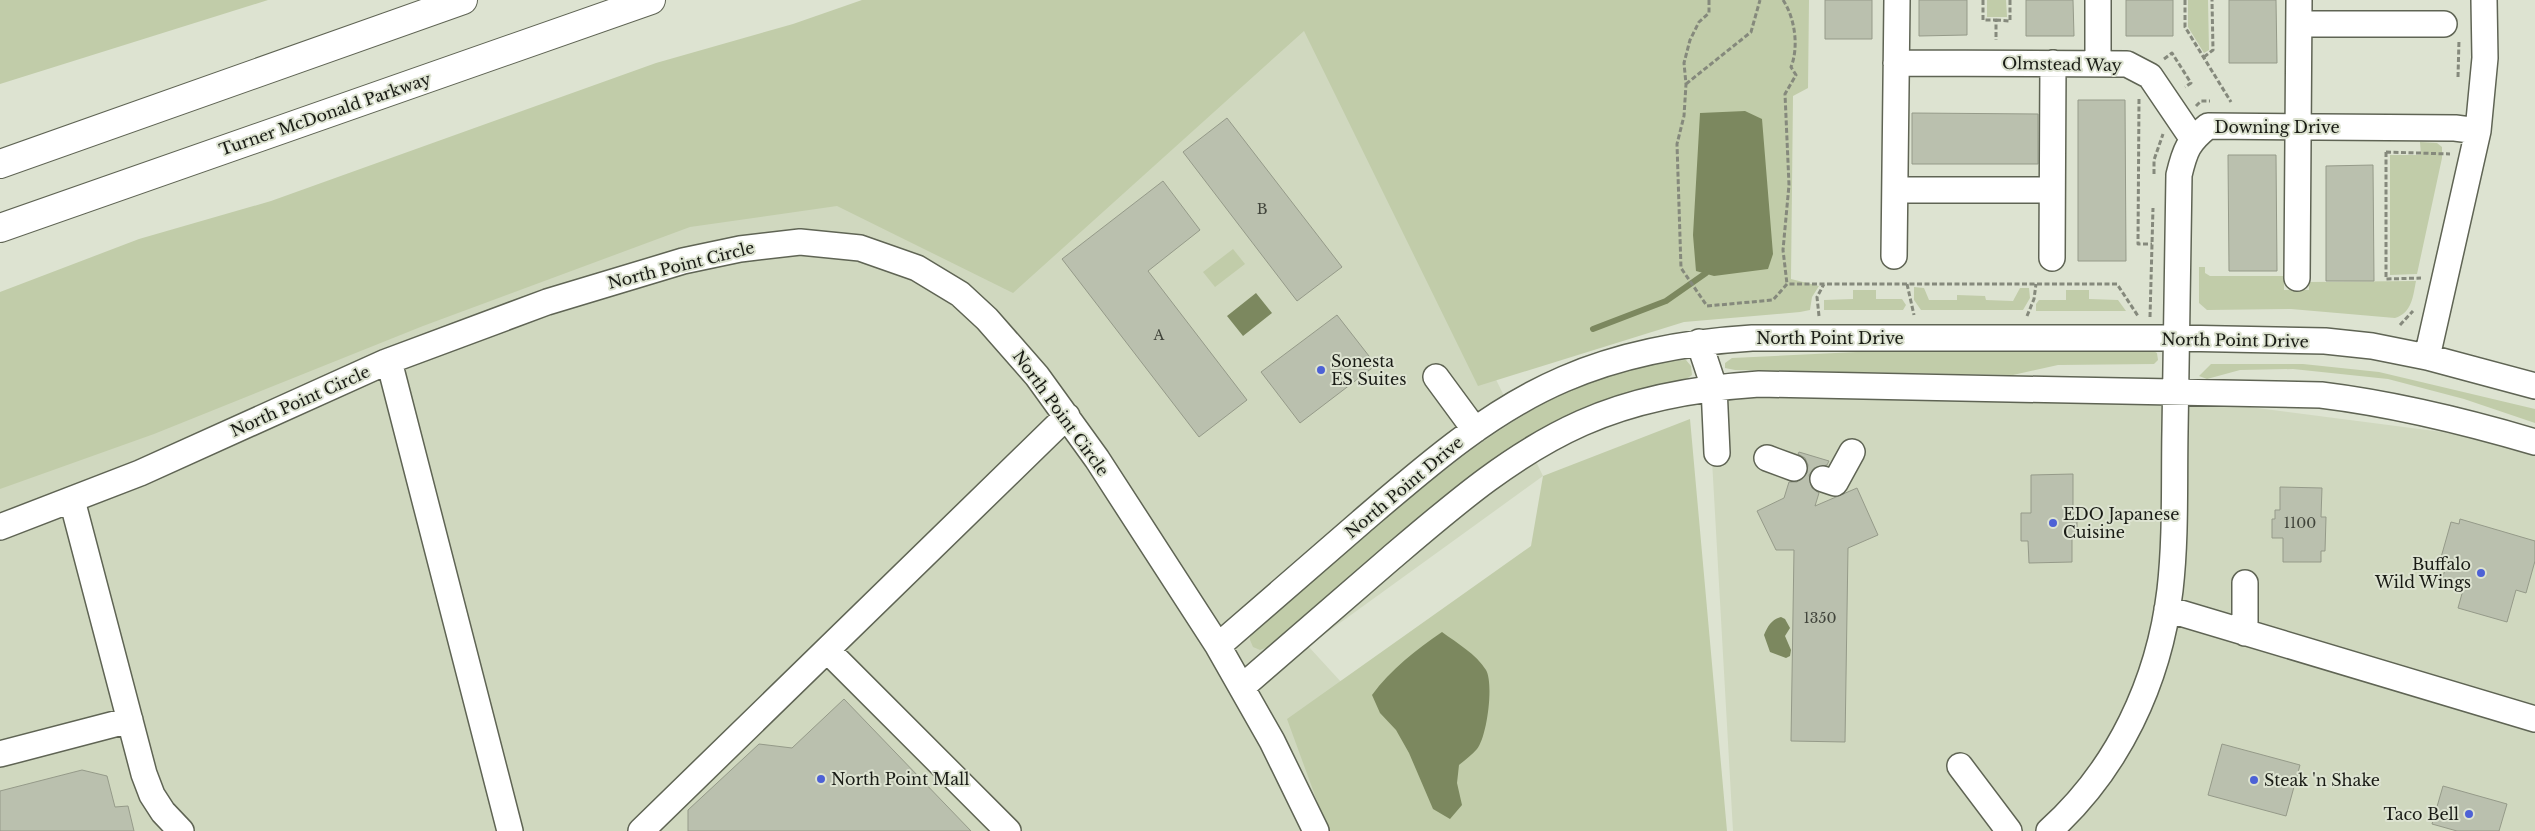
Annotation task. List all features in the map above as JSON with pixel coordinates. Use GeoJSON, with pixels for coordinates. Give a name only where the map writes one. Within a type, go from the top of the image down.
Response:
{"type":"FeatureCollection","features":[{"type":"Feature","properties":{"kind":"highway"},"geometry":{"type":"LineString","coordinates":[[0,164],[463,0]]}},
{"type":"Feature","properties":{"kind":"highway","name":"Turner McDonald Parkway"},"geometry":{"type":"LineString","coordinates":[[0,228],[651,0]]}},
{"type":"Feature","properties":{"kind":"street"},"geometry":{"type":"LineString","coordinates":[[1894,256],[1897,0]]}},
{"type":"Feature","properties":{"kind":"street"},"geometry":{"type":"LineString","coordinates":[[2098,0],[2098,63]]}},
{"type":"Feature","properties":{"kind":"street"},"geometry":{"type":"LineString","coordinates":[[2427,356],[2466,129],[2485,58],[2484,0]]}},
{"type":"Feature","properties":{"kind":"street"},"geometry":{"type":"LineString","coordinates":[[2298,278],[2299,12],[2452,31]]}},
{"type":"Feature","properties":{"kind":"street","name":"Olmstead Way"},"geometry":{"type":"LineString","coordinates":[[1896,63],[2127,64],[2150,76],[2192,138]]}},
{"type":"Feature","properties":{"kind":"street"},"geometry":{"type":"LineString","coordinates":[[2052,258],[2053,63]]}},
{"type":"Feature","properties":{"kind":"street","name":"Downing Drive"},"geometry":{"type":"LineString","coordinates":[[2049,831],[2077,802],[2098,776],[2133,719],[2157,656],[2167,609],[2172,552],[2179,174],[2185,149],[2192,138],[2208,126],[2466,129]]}},
{"type":"Feature","properties":{"kind":"street"},"geometry":{"type":"LineString","coordinates":[[1895,190],[2052,190]]}},
{"type":"Feature","properties":{"kind":"street","name":"North Point Circle"},"geometry":{"type":"LineString","coordinates":[[0,527],[72,500],[197,448],[389,361],[547,302],[683,261],[769,244],[800,242],[860,248],[917,268],[960,294],[1012,345],[1067,416],[1218,646],[1272,741],[1316,831]]}},
{"type":"Feature","properties":{"kind":"street","name":"North Point Drive"},"geometry":{"type":"LineString","coordinates":[[1218,646],[1430,463],[1474,430],[1521,400],[1565,379],[1620,360],[1699,342],[1752,338],[2176,338],[2325,342],[2372,346],[2427,356],[2535,386]]}},
{"type":"Feature","properties":{"kind":"street"},"geometry":{"type":"LineString","coordinates":[[1699,342],[1714,387],[1717,453]]}},
{"type":"Feature","properties":{"kind":"street"},"geometry":{"type":"LineString","coordinates":[[389,361],[510,831]]}},
{"type":"Feature","properties":{"kind":"street"},"geometry":{"type":"LineString","coordinates":[[1436,377],[1474,430]]}},
{"type":"Feature","properties":{"kind":"street"},"geometry":{"type":"LineString","coordinates":[[1242,687],[1459,500],[1501,469],[1544,442],[1583,422],[1633,405],[1714,387],[1804,384],[2321,395],[2365,400],[2460,420],[2535,442]]}},
{"type":"Feature","properties":{"kind":"street"},"geometry":{"type":"LineString","coordinates":[[641,831],[1067,416]]}},
{"type":"Feature","properties":{"kind":"street"},"geometry":{"type":"LineString","coordinates":[[1823,479],[1835,483],[1852,452]]}},
{"type":"Feature","properties":{"kind":"street"},"geometry":{"type":"LineString","coordinates":[[1767,458],[1794,468]]}},
{"type":"Feature","properties":{"kind":"street"},"geometry":{"type":"LineString","coordinates":[[72,500],[130,720],[152,795],[163,812],[181,831]]}},
{"type":"Feature","properties":{"kind":"street"},"geometry":{"type":"LineString","coordinates":[[2244,583],[2245,632]]}},
{"type":"Feature","properties":{"kind":"street"},"geometry":{"type":"LineString","coordinates":[[2167,609],[2535,720]]}},
{"type":"Feature","properties":{"kind":"street"},"geometry":{"type":"LineString","coordinates":[[827,650],[1008,831]]}},
{"type":"Feature","properties":{"kind":"street"},"geometry":{"type":"LineString","coordinates":[[0,754],[130,720]]}},
{"type":"Feature","properties":{"kind":"street"},"geometry":{"type":"LineString","coordinates":[[1960,766],[2008,831]]}},
{"type":"Feature","properties":{"kind":"path"},"geometry":{"type":"LineString","coordinates":[[1709,0],[1709,13],[1699,22],[1690,40],[1684,63],[1686,84],[1684,116],[1677,144],[1681,268],[1707,306],[1774,300],[1787,284],[1783,250],[1789,185],[1785,94],[1796,75],[1791,67],[1796,56],[1792,18],[1783,0]]}},
{"type":"Feature","properties":{"kind":"path"},"geometry":{"type":"LineString","coordinates":[[1686,84],[1751,32],[1760,0]]}},
{"type":"Feature","properties":{"kind":"path"},"geometry":{"type":"LineString","coordinates":[[1983,0],[1983,20],[2010,21],[2010,0]]}},
{"type":"Feature","properties":{"kind":"path"},"geometry":{"type":"LineString","coordinates":[[2185,0],[2185,27],[2231,102]]}},
{"type":"Feature","properties":{"kind":"path"},"geometry":{"type":"LineString","coordinates":[[2204,57],[2213,50],[2212,0]]}},
{"type":"Feature","properties":{"kind":"path"},"geometry":{"type":"LineString","coordinates":[[1996,20],[1996,44]]}},
{"type":"Feature","properties":{"kind":"path"},"geometry":{"type":"LineString","coordinates":[[2452,31],[2458,87]]}},
{"type":"Feature","properties":{"kind":"path"},"geometry":{"type":"LineString","coordinates":[[2145,103],[2141,96],[2138,105],[2138,244],[2152,244]]}},
{"type":"Feature","properties":{"kind":"path"},"geometry":{"type":"LineString","coordinates":[[2450,154],[2466,129]]}},
{"type":"Feature","properties":{"kind":"path"},"geometry":{"type":"LineString","coordinates":[[2154,179],[2154,160],[2164,132]]}},
{"type":"Feature","properties":{"kind":"path"},"geometry":{"type":"LineString","coordinates":[[2386,152],[2386,279],[2421,278]]}},
{"type":"Feature","properties":{"kind":"path"},"geometry":{"type":"LineString","coordinates":[[2150,317],[2153,207]]}},
{"type":"Feature","properties":{"kind":"path"},"geometry":{"type":"LineString","coordinates":[[1787,284],[2118,284],[2138,317]]}},
{"type":"Feature","properties":{"kind":"path"},"geometry":{"type":"LineString","coordinates":[[1818,316],[1817,298],[1824,284]]}},
{"type":"Feature","properties":{"kind":"path"},"geometry":{"type":"LineString","coordinates":[[1907,284],[1914,315]]}},
{"type":"Feature","properties":{"kind":"path"},"geometry":{"type":"LineString","coordinates":[[2027,316],[2034,299],[2036,284]]}},
{"type":"Feature","properties":{"kind":"shaded area"},"geometry":{"type":"Polygon","coordinates":[[[0,0],[268,0],[0,84],[0,0]]]}},
{"type":"Feature","properties":{"kind":"shaded area"},"geometry":{"type":"Polygon","coordinates":[[[862,0],[1809,0],[1808,88],[1793,96],[1791,279],[1819,286],[1812,297],[1810,310],[1684,322],[1478,386],[1304,31],[1013,293],[837,206],[690,227],[423,326],[154,434],[0,489],[0,292],[139,239],[271,201],[656,63],[793,24],[862,0]]]}},
{"type":"Feature","properties":{"kind":"shaded area"},"geometry":{"type":"Polygon","coordinates":[[[1311,0],[1543,476],[1308,646],[1342,683],[1403,831],[0,831],[0,372],[1311,0]]]}},
{"type":"Feature","properties":{"kind":"shaded area"},"geometry":{"type":"Polygon","coordinates":[[[1987,0],[2006,0],[2007,17],[1987,17],[1987,0]]]}},
{"type":"Feature","properties":{"kind":"shaded area"},"geometry":{"type":"Polygon","coordinates":[[[2188,0],[2208,0],[2209,50],[2204,53],[2188,27],[2188,0]]]}},
{"type":"Feature","properties":{"kind":"shaded area"},"geometry":{"type":"Polygon","coordinates":[[[1745,111],[1762,119],[1773,254],[1768,269],[1714,276],[1696,271],[1693,235],[1700,113],[1745,111]]]}},
{"type":"Feature","properties":{"kind":"shaded area"},"geometry":{"type":"Polygon","coordinates":[[[2420,142],[2437,143],[2442,147],[2442,158],[2417,274],[2390,275],[2390,155],[2421,155],[2420,142]]]}},
{"type":"Feature","properties":{"kind":"shaded area"},"geometry":{"type":"Polygon","coordinates":[[[1233,249],[1245,264],[1215,287],[1203,272],[1233,249]]]}},
{"type":"Feature","properties":{"kind":"shaded area"},"geometry":{"type":"Polygon","coordinates":[[[2199,267],[2205,267],[2205,273],[2210,276],[2284,276],[2284,290],[2309,290],[2309,282],[2416,281],[2411,303],[2401,316],[2395,318],[2291,309],[2207,310],[2199,303],[2199,267]]]}},
{"type":"Feature","properties":{"kind":"shaded area"},"geometry":{"type":"Polygon","coordinates":[[[1914,287],[1924,288],[1929,300],[1957,300],[1957,295],[1985,296],[1986,300],[2013,301],[2020,288],[2029,288],[2030,298],[2023,310],[1921,310],[1914,300],[1914,287]]]}},
{"type":"Feature","properties":{"kind":"shaded area"},"geometry":{"type":"Polygon","coordinates":[[[1853,290],[1876,290],[1876,299],[1902,299],[1906,305],[1903,310],[1824,310],[1824,300],[1853,299],[1853,290]]]}},
{"type":"Feature","properties":{"kind":"shaded area"},"geometry":{"type":"Polygon","coordinates":[[[2066,290],[2089,290],[2089,299],[2118,300],[2126,311],[2036,311],[2036,304],[2039,300],[2066,300],[2066,290]]]}},
{"type":"Feature","properties":{"kind":"shaded area"},"geometry":{"type":"Polygon","coordinates":[[[1256,293],[1272,313],[1243,336],[1227,316],[1256,293]]]}},
{"type":"Feature","properties":{"kind":"shaded area"},"geometry":{"type":"Polygon","coordinates":[[[2150,349],[2157,353],[2158,360],[2154,364],[2058,365],[2013,375],[1735,370],[1725,368],[1725,363],[1732,358],[1878,351],[2150,349]]]}},
{"type":"Feature","properties":{"kind":"shaded area"},"geometry":{"type":"Polygon","coordinates":[[[1686,360],[1691,366],[1692,375],[1684,381],[1621,395],[1564,417],[1486,464],[1411,525],[1272,646],[1260,650],[1253,647],[1250,640],[1250,631],[1443,471],[1519,418],[1559,396],[1600,378],[1643,365],[1686,360]]]}},
{"type":"Feature","properties":{"kind":"shaded area"},"geometry":{"type":"Polygon","coordinates":[[[2211,364],[2303,364],[2379,372],[2535,409],[2535,423],[2464,399],[2388,379],[2293,369],[2240,370],[2207,379],[2199,376],[2211,364]]]}},
{"type":"Feature","properties":{"kind":"shaded area"},"geometry":{"type":"Polygon","coordinates":[[[1707,372],[2226,404],[2535,444],[2535,831],[1733,831],[1707,372]]]}},
{"type":"Feature","properties":{"kind":"shaded area"},"geometry":{"type":"Polygon","coordinates":[[[1690,419],[1727,831],[1328,831],[1287,719],[1531,546],[1543,476],[1690,419]]]}},
{"type":"Feature","properties":{"kind":"shaded area"},"geometry":{"type":"Polygon","coordinates":[[[1781,617],[1785,619],[1790,628],[1785,636],[1791,650],[1790,656],[1786,658],[1770,652],[1764,635],[1770,624],[1781,617]]]}},
{"type":"Feature","properties":{"kind":"shaded area"},"geometry":{"type":"Polygon","coordinates":[[[1442,632],[1466,649],[1482,664],[1486,670],[1489,687],[1484,734],[1477,749],[1459,765],[1457,783],[1462,805],[1450,819],[1433,809],[1409,753],[1396,730],[1380,713],[1372,695],[1404,661],[1442,632]]]}},
{"type":"Feature","properties":{"kind":"building"},"geometry":{"type":"Polygon","coordinates":[[[1825,0],[1872,0],[1872,39],[1825,39],[1825,0]]]}},
{"type":"Feature","properties":{"kind":"building"},"geometry":{"type":"Polygon","coordinates":[[[1919,0],[1967,0],[1967,35],[1919,36],[1919,0]]]}},
{"type":"Feature","properties":{"kind":"building"},"geometry":{"type":"Polygon","coordinates":[[[2026,0],[2073,0],[2074,36],[2026,36],[2026,0]]]}},
{"type":"Feature","properties":{"kind":"building"},"geometry":{"type":"Polygon","coordinates":[[[2126,0],[2173,0],[2173,36],[2126,36],[2126,0]]]}},
{"type":"Feature","properties":{"kind":"building"},"geometry":{"type":"Polygon","coordinates":[[[2229,0],[2276,0],[2277,63],[2229,63],[2229,0]]]}},
{"type":"Feature","properties":{"kind":"building"},"geometry":{"type":"Polygon","coordinates":[[[2078,100],[2125,100],[2126,261],[2078,261],[2078,100]]]}},
{"type":"Feature","properties":{"kind":"building"},"geometry":{"type":"Polygon","coordinates":[[[1912,113],[2038,114],[2038,164],[1912,164],[1912,113]]]}},
{"type":"Feature","properties":{"kind":"building"},"geometry":{"type":"Polygon","coordinates":[[[1227,118],[1342,267],[1297,301],[1183,152],[1227,118]]]}},
{"type":"Feature","properties":{"kind":"building"},"geometry":{"type":"Polygon","coordinates":[[[2228,155],[2276,155],[2277,271],[2229,271],[2228,155]]]}},
{"type":"Feature","properties":{"kind":"building"},"geometry":{"type":"Polygon","coordinates":[[[2373,165],[2374,281],[2326,281],[2326,166],[2373,165]]]}},
{"type":"Feature","properties":{"kind":"building"},"geometry":{"type":"Polygon","coordinates":[[[1163,181],[1200,230],[1148,271],[1247,400],[1199,437],[1062,259],[1163,181]]]}},
{"type":"Feature","properties":{"kind":"building"},"geometry":{"type":"Polygon","coordinates":[[[1337,315],[1376,365],[1300,423],[1261,372],[1337,315]]]}},
{"type":"Feature","properties":{"kind":"building"},"geometry":{"type":"Polygon","coordinates":[[[1799,452],[1829,461],[1827,465],[1814,468],[1809,475],[1812,488],[1819,493],[1815,506],[1857,488],[1878,535],[1848,548],[1845,742],[1791,741],[1794,550],[1776,550],[1757,511],[1784,498],[1789,482],[1797,482],[1807,473],[1808,465],[1805,458],[1798,454],[1799,452]]]}},
{"type":"Feature","properties":{"kind":"building"},"geometry":{"type":"Polygon","coordinates":[[[2073,474],[2073,516],[2077,516],[2077,538],[2072,538],[2072,562],[2029,563],[2028,541],[2021,541],[2021,513],[2031,513],[2031,475],[2073,474]]]}},
{"type":"Feature","properties":{"kind":"building"},"geometry":{"type":"Polygon","coordinates":[[[2280,487],[2322,488],[2321,517],[2326,517],[2325,551],[2321,551],[2321,562],[2283,562],[2283,538],[2272,538],[2272,519],[2275,519],[2275,510],[2280,510],[2280,487]]]}},
{"type":"Feature","properties":{"kind":"building","name":"Buffalo Wild Wings"},"geometry":{"type":"Polygon","coordinates":[[[2460,519],[2535,541],[2535,561],[2526,593],[2516,590],[2507,622],[2458,608],[2463,590],[2441,583],[2447,563],[2440,561],[2451,522],[2459,524],[2460,519]]]}},
{"type":"Feature","properties":{"kind":"building","name":"North Point Mall"},"geometry":{"type":"Polygon","coordinates":[[[844,699],[971,831],[688,831],[688,810],[759,744],[792,748],[844,699]]]}},
{"type":"Feature","properties":{"kind":"building","name":"Steak 'n Shake"},"geometry":{"type":"Polygon","coordinates":[[[2222,744],[2300,765],[2286,816],[2208,795],[2222,744]]]}},
{"type":"Feature","properties":{"kind":"building"},"geometry":{"type":"Polygon","coordinates":[[[82,770],[107,776],[115,807],[128,806],[134,831],[0,831],[0,791],[82,770]]]}},
{"type":"Feature","properties":{"kind":"building","name":"Taco Bell"},"geometry":{"type":"Polygon","coordinates":[[[2443,786],[2507,804],[2499,831],[2457,831],[2432,824],[2443,786]]]}},
{"type":"Feature","properties":{"kind":"waterway"},"geometry":{"type":"LineString","coordinates":[[1593,329],[1666,301],[1706,273]]}},
{"type":"Feature","properties":{"kind":"place","name":"Sonesta ES Suites"},"geometry":{"type":"Point","coordinates":[1321,370]}},
{"type":"Feature","properties":{"kind":"place","name":"EDO Japanese Cuisine"},"geometry":{"type":"Point","coordinates":[2053,523]}},
{"type":"Feature","properties":{"kind":"place","name":"Buffalo Wild Wings"},"geometry":{"type":"Point","coordinates":[2481,573]}},
{"type":"Feature","properties":{"kind":"place","name":"North Point Mall"},"geometry":{"type":"Point","coordinates":[821,779]}},
{"type":"Feature","properties":{"kind":"place","name":"Steak 'n Shake"},"geometry":{"type":"Point","coordinates":[2254,780]}},
{"type":"Feature","properties":{"kind":"place","name":"Taco Bell"},"geometry":{"type":"Point","coordinates":[2469,814]}}]}
